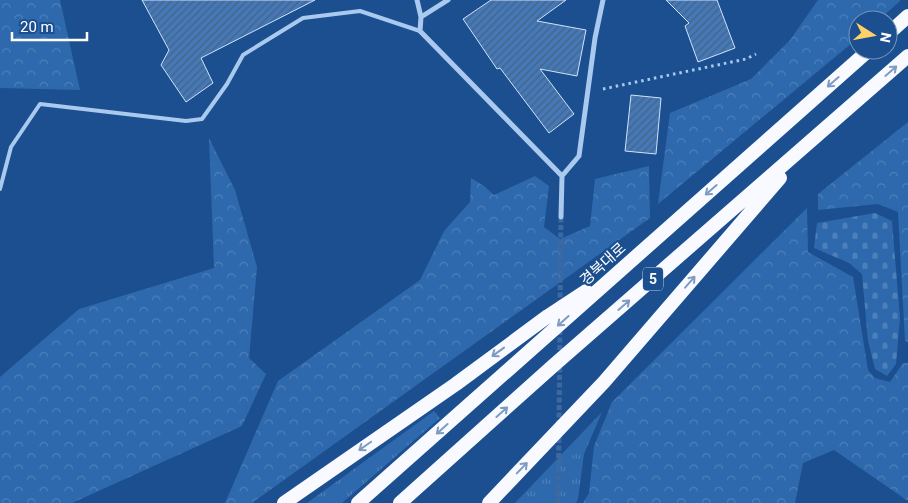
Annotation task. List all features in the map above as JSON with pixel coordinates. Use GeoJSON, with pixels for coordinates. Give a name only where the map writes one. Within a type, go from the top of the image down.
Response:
{"type":"FeatureCollection","features":[{"type":"Feature","properties":{"kind":"highway"},"geometry":{"type":"LineString","coordinates":[[898,25],[908,16]]}},
{"type":"Feature","properties":{"kind":"highway","name":"5"},"geometry":{"type":"LineString","coordinates":[[400,503],[554,365],[908,56]]}},
{"type":"Feature","properties":{"kind":"highway","name":"경북대로"},"geometry":{"type":"LineString","coordinates":[[358,503],[858,60]]}},
{"type":"Feature","properties":{"kind":"highway"},"geometry":{"type":"LineString","coordinates":[[489,503],[604,382],[813,140]]}},
{"type":"Feature","properties":{"kind":"highway"},"geometry":{"type":"LineString","coordinates":[[284,503],[456,384],[548,316],[625,266]]}},
{"type":"Feature","properties":{"kind":"street"},"geometry":{"type":"LineString","coordinates":[[417,0],[421,18],[420,32],[562,176]]}},
{"type":"Feature","properties":{"kind":"street"},"geometry":{"type":"LineString","coordinates":[[421,18],[448,0]]}},
{"type":"Feature","properties":{"kind":"street"},"geometry":{"type":"LineString","coordinates":[[561,217],[562,176],[579,156],[603,0]]}},
{"type":"Feature","properties":{"kind":"lane"},"geometry":{"type":"LineString","coordinates":[[0,189],[11,147],[40,104],[186,120],[202,119],[227,84],[243,55],[303,18],[360,11],[420,32]]}},
{"type":"Feature","properties":{"kind":"path"},"geometry":{"type":"LineString","coordinates":[[588,92],[746,59],[756,54]]}},
{"type":"Feature","properties":{"kind":"green space"},"geometry":{"type":"Polygon","coordinates":[[[0,0],[60,0],[80,90],[0,88],[0,0]]]}},
{"type":"Feature","properties":{"kind":"green space"},"geometry":{"type":"Polygon","coordinates":[[[818,0],[901,0],[890,10],[848,10],[848,46],[658,204],[670,113],[751,79],[790,40],[818,0]]]}},
{"type":"Feature","properties":{"kind":"green space"},"geometry":{"type":"Polygon","coordinates":[[[908,122],[908,342],[905,341],[898,212],[878,204],[818,210],[818,194],[908,122]]]}},
{"type":"Feature","properties":{"kind":"green space"},"geometry":{"type":"Polygon","coordinates":[[[209,138],[235,190],[257,267],[249,358],[266,374],[242,426],[72,503],[0,503],[0,377],[79,309],[214,268],[209,138]]]}},
{"type":"Feature","properties":{"kind":"green space"},"geometry":{"type":"Polygon","coordinates":[[[649,166],[650,218],[252,503],[225,503],[278,381],[420,280],[444,231],[470,202],[471,178],[494,195],[535,176],[549,186],[544,227],[560,239],[590,226],[595,179],[649,166]]]}},
{"type":"Feature","properties":{"kind":"green space"},"geometry":{"type":"Polygon","coordinates":[[[807,208],[808,252],[853,277],[868,370],[875,378],[890,382],[903,363],[908,363],[908,501],[834,450],[803,463],[795,503],[583,503],[589,493],[594,446],[612,402],[807,208]]]}},
{"type":"Feature","properties":{"kind":"green space"},"geometry":{"type":"Polygon","coordinates":[[[875,213],[892,221],[900,318],[896,364],[887,376],[875,369],[868,341],[862,274],[849,263],[814,248],[817,223],[875,213]]]}},
{"type":"Feature","properties":{"kind":"green space"},"geometry":{"type":"Polygon","coordinates":[[[434,411],[440,418],[342,503],[307,503],[434,411]]]}},
{"type":"Feature","properties":{"kind":"green space"},"geometry":{"type":"Polygon","coordinates":[[[602,412],[584,454],[576,503],[515,503],[602,412]]]}},
{"type":"Feature","properties":{"kind":"building"},"geometry":{"type":"Polygon","coordinates":[[[142,0],[315,0],[201,58],[213,83],[186,102],[161,65],[169,50],[142,0]]]}},
{"type":"Feature","properties":{"kind":"building"},"geometry":{"type":"Polygon","coordinates":[[[491,0],[566,0],[537,21],[586,30],[577,76],[540,69],[574,114],[549,133],[500,68],[497,69],[463,19],[491,0]]]}},
{"type":"Feature","properties":{"kind":"building"},"geometry":{"type":"Polygon","coordinates":[[[666,0],[717,0],[735,48],[698,62],[685,26],[689,23],[666,0]]]}},
{"type":"Feature","properties":{"kind":"building"},"geometry":{"type":"Polygon","coordinates":[[[631,95],[661,98],[656,154],[625,151],[631,95]]]}},
{"type":"Feature","properties":{"kind":"tunnel"},"geometry":{"type":"LineString","coordinates":[[560,305],[561,217]]}},
{"type":"Feature","properties":{"kind":"tunnel"},"geometry":{"type":"LineString","coordinates":[[559,425],[560,329]]}},
{"type":"Feature","properties":{"kind":"tunnel"},"geometry":{"type":"LineString","coordinates":[[558,503],[559,434]]}}]}
